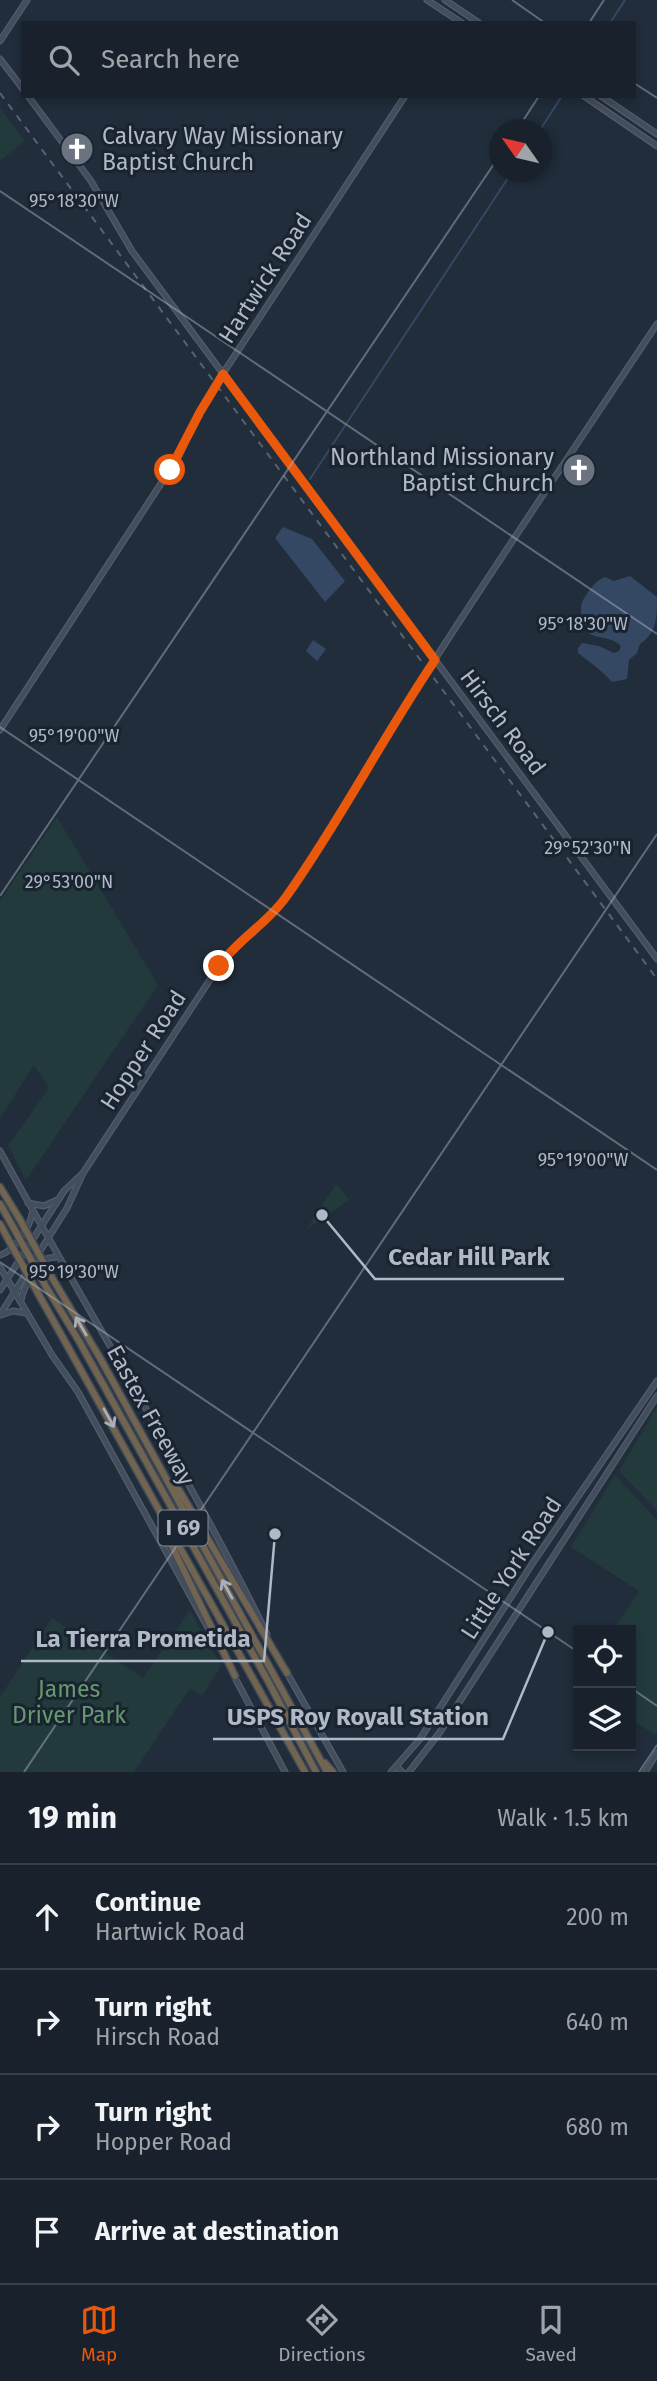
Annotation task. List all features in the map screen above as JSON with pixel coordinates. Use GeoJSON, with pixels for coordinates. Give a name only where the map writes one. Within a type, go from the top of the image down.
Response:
{"type":"FeatureCollection","features":[{"type":"Feature","properties":{"kind":"highway","name":"Eastex Freeway"},"geometry":{"type":"LineString","coordinates":[[0,1187],[100,1358],[327,1772]]}},
{"type":"Feature","properties":{"kind":"highway","name":"I 69"},"geometry":{"type":"LineString","coordinates":[[0,1204],[79,1341],[316,1772]]}},
{"type":"Feature","properties":{"kind":"highway","name":"Eastex Freeway"},"geometry":{"type":"LineString","coordinates":[[0,1224],[305,1772]]}},
{"type":"Feature","properties":{"kind":"highway"},"geometry":{"type":"LineString","coordinates":[[166,1478],[185,1500],[287,1672]]}},
{"type":"Feature","properties":{"kind":"highway"},"geometry":{"type":"LineString","coordinates":[[168,1526],[170,1540],[235,1676]]}},
{"type":"Feature","properties":{"kind":"highway"},"geometry":{"type":"LineString","coordinates":[[319,1756],[333,1772]]}},
{"type":"Feature","properties":{"kind":"main road"},"geometry":{"type":"LineString","coordinates":[[0,41],[27,0]]}},
{"type":"Feature","properties":{"kind":"main road"},"geometry":{"type":"LineString","coordinates":[[427,0],[456,21]]}},
{"type":"Feature","properties":{"kind":"main road"},"geometry":{"type":"LineString","coordinates":[[445,0],[476,21]]}},
{"type":"Feature","properties":{"kind":"main road"},"geometry":{"type":"LineString","coordinates":[[457,21],[462,11]]}},
{"type":"Feature","properties":{"kind":"main road"},"geometry":{"type":"LineString","coordinates":[[0,59],[21,86]]}},
{"type":"Feature","properties":{"kind":"main road","name":"Hirsch Road"},"geometry":{"type":"LineString","coordinates":[[29,98],[91,181],[132,251],[657,959]]}},
{"type":"Feature","properties":{"kind":"main road","name":"Hartwick Road"},"geometry":{"type":"LineString","coordinates":[[0,730],[179,456],[200,412],[223,374],[404,98]]}},
{"type":"Feature","properties":{"kind":"main road"},"geometry":{"type":"LineString","coordinates":[[587,98],[657,146]]}},
{"type":"Feature","properties":{"kind":"main road"},"geometry":{"type":"LineString","coordinates":[[604,98],[657,134]]}},
{"type":"Feature","properties":{"kind":"main road","name":"Hopper Road"},"geometry":{"type":"LineString","coordinates":[[0,1315],[67,1208],[83,1173],[228,953],[272,915],[288,894],[435,660],[657,324]]}},
{"type":"Feature","properties":{"kind":"main road"},"geometry":{"type":"LineString","coordinates":[[0,1151],[239,1576],[287,1672],[343,1772]]}},
{"type":"Feature","properties":{"kind":"main road","name":"Hopper Road"},"geometry":{"type":"LineString","coordinates":[[0,1290],[57,1200],[83,1173]]}},
{"type":"Feature","properties":{"kind":"main road"},"geometry":{"type":"LineString","coordinates":[[28,1203],[44,1206],[57,1200]]}},
{"type":"Feature","properties":{"kind":"main road"},"geometry":{"type":"LineString","coordinates":[[0,1255],[8,1253],[30,1224],[32,1210]]}},
{"type":"Feature","properties":{"kind":"main road"},"geometry":{"type":"LineString","coordinates":[[23,1306],[22,1293],[37,1269],[46,1258],[58,1257]]}},
{"type":"Feature","properties":{"kind":"main road"},"geometry":{"type":"LineString","coordinates":[[0,1267],[78,1392],[285,1772]]}},
{"type":"Feature","properties":{"kind":"main road"},"geometry":{"type":"LineString","coordinates":[[0,1315],[13,1311],[27,1313]]}},
{"type":"Feature","properties":{"kind":"main road","name":"Little York Road"},"geometry":{"type":"LineString","coordinates":[[391,1772],[420,1739],[532,1564],[657,1381]]}},
{"type":"Feature","properties":{"kind":"main road","name":"Little York Road"},"geometry":{"type":"LineString","coordinates":[[409,1772],[440,1732],[657,1396]]}},
{"type":"Feature","properties":{"kind":"main road"},"geometry":{"type":"LineString","coordinates":[[532,1564],[544,1572]]}},
{"type":"Feature","properties":{"kind":"main road"},"geometry":{"type":"LineString","coordinates":[[645,1772],[657,1753]]}},
{"type":"Feature","properties":{"kind":"main road"},"geometry":{"type":"LineString","coordinates":[[397,1767],[402,1772]]}},
{"type":"Feature","properties":{"kind":"green space"},"geometry":{"type":"Polygon","coordinates":[[[0,108],[25,141],[1,160],[0,159],[0,108]]]}},
{"type":"Feature","properties":{"kind":"green space"},"geometry":{"type":"Polygon","coordinates":[[[57,817],[158,985],[26,1180],[8,1146],[49,1088],[34,1065],[0,1118],[0,901],[57,817]]]}},
{"type":"Feature","properties":{"kind":"green space"},"geometry":{"type":"Polygon","coordinates":[[[336,1184],[349,1200],[306,1230],[336,1184]]]}},
{"type":"Feature","properties":{"kind":"green space"},"geometry":{"type":"Polygon","coordinates":[[[657,1407],[657,1511],[619,1471],[657,1407]]]}},
{"type":"Feature","properties":{"kind":"green space"},"geometry":{"type":"Polygon","coordinates":[[[615,1475],[657,1520],[655,1735],[636,1722],[636,1625],[616,1625],[639,1591],[571,1547],[615,1475]]]}},
{"type":"Feature","properties":{"kind":"green space","name":"James Driver Park"},"geometry":{"type":"Polygon","coordinates":[[[190,1610],[221,1666],[202,1696],[190,1688],[134,1772],[0,1772],[0,1697],[52,1618],[143,1678],[190,1610]]]}},
{"type":"Feature","properties":{"kind":"water"},"geometry":{"type":"Polygon","coordinates":[[[283,527],[312,539],[345,581],[325,602],[275,538],[283,527]]]}},
{"type":"Feature","properties":{"kind":"water"},"geometry":{"type":"Polygon","coordinates":[[[630,576],[657,597],[656,618],[650,635],[629,660],[627,679],[612,682],[578,653],[578,648],[582,643],[599,646],[614,653],[619,651],[621,646],[586,630],[582,623],[582,604],[591,588],[602,578],[614,581],[630,576]]]}},
{"type":"Feature","properties":{"kind":"water"},"geometry":{"type":"Polygon","coordinates":[[[313,640],[326,649],[317,661],[306,651],[313,640]]]}},
{"type":"Feature","properties":{"kind":"waterway"},"geometry":{"type":"LineString","coordinates":[[611,21],[625,0]]}},
{"type":"Feature","properties":{"kind":"waterway"},"geometry":{"type":"LineString","coordinates":[[547,119],[561,98]]}},
{"type":"Feature","properties":{"kind":"waterway"},"geometry":{"type":"LineString","coordinates":[[310,479],[505,182]]}},
{"type":"Feature","properties":{"kind":"railway"},"geometry":{"type":"LineString","coordinates":[[0,93],[657,979]]}},
{"type":"Feature","properties":{"kind":"place","name":"Calvary Way Missionary Baptist Church"},"geometry":{"type":"Point","coordinates":[77,149]}},
{"type":"Feature","properties":{"kind":"place","name":"Northland Missionary Baptist Church"},"geometry":{"type":"Point","coordinates":[579,470]}},
{"type":"Feature","properties":{"kind":"place","name":"Cedar Hill Park"},"geometry":{"type":"Point","coordinates":[322,1215]}},
{"type":"Feature","properties":{"kind":"place","name":"La Tierra Prometida"},"geometry":{"type":"Point","coordinates":[275,1534]}},
{"type":"Feature","properties":{"kind":"place","name":"USPS Roy Royall Station"},"geometry":{"type":"Point","coordinates":[548,1632]}},
{"type":"Feature","properties":{"kind":"route"},"geometry":{"type":"LineString","coordinates":[[170,470],[223,374],[435,660],[288,894],[272,915],[243,938],[219,966]]}}]}
